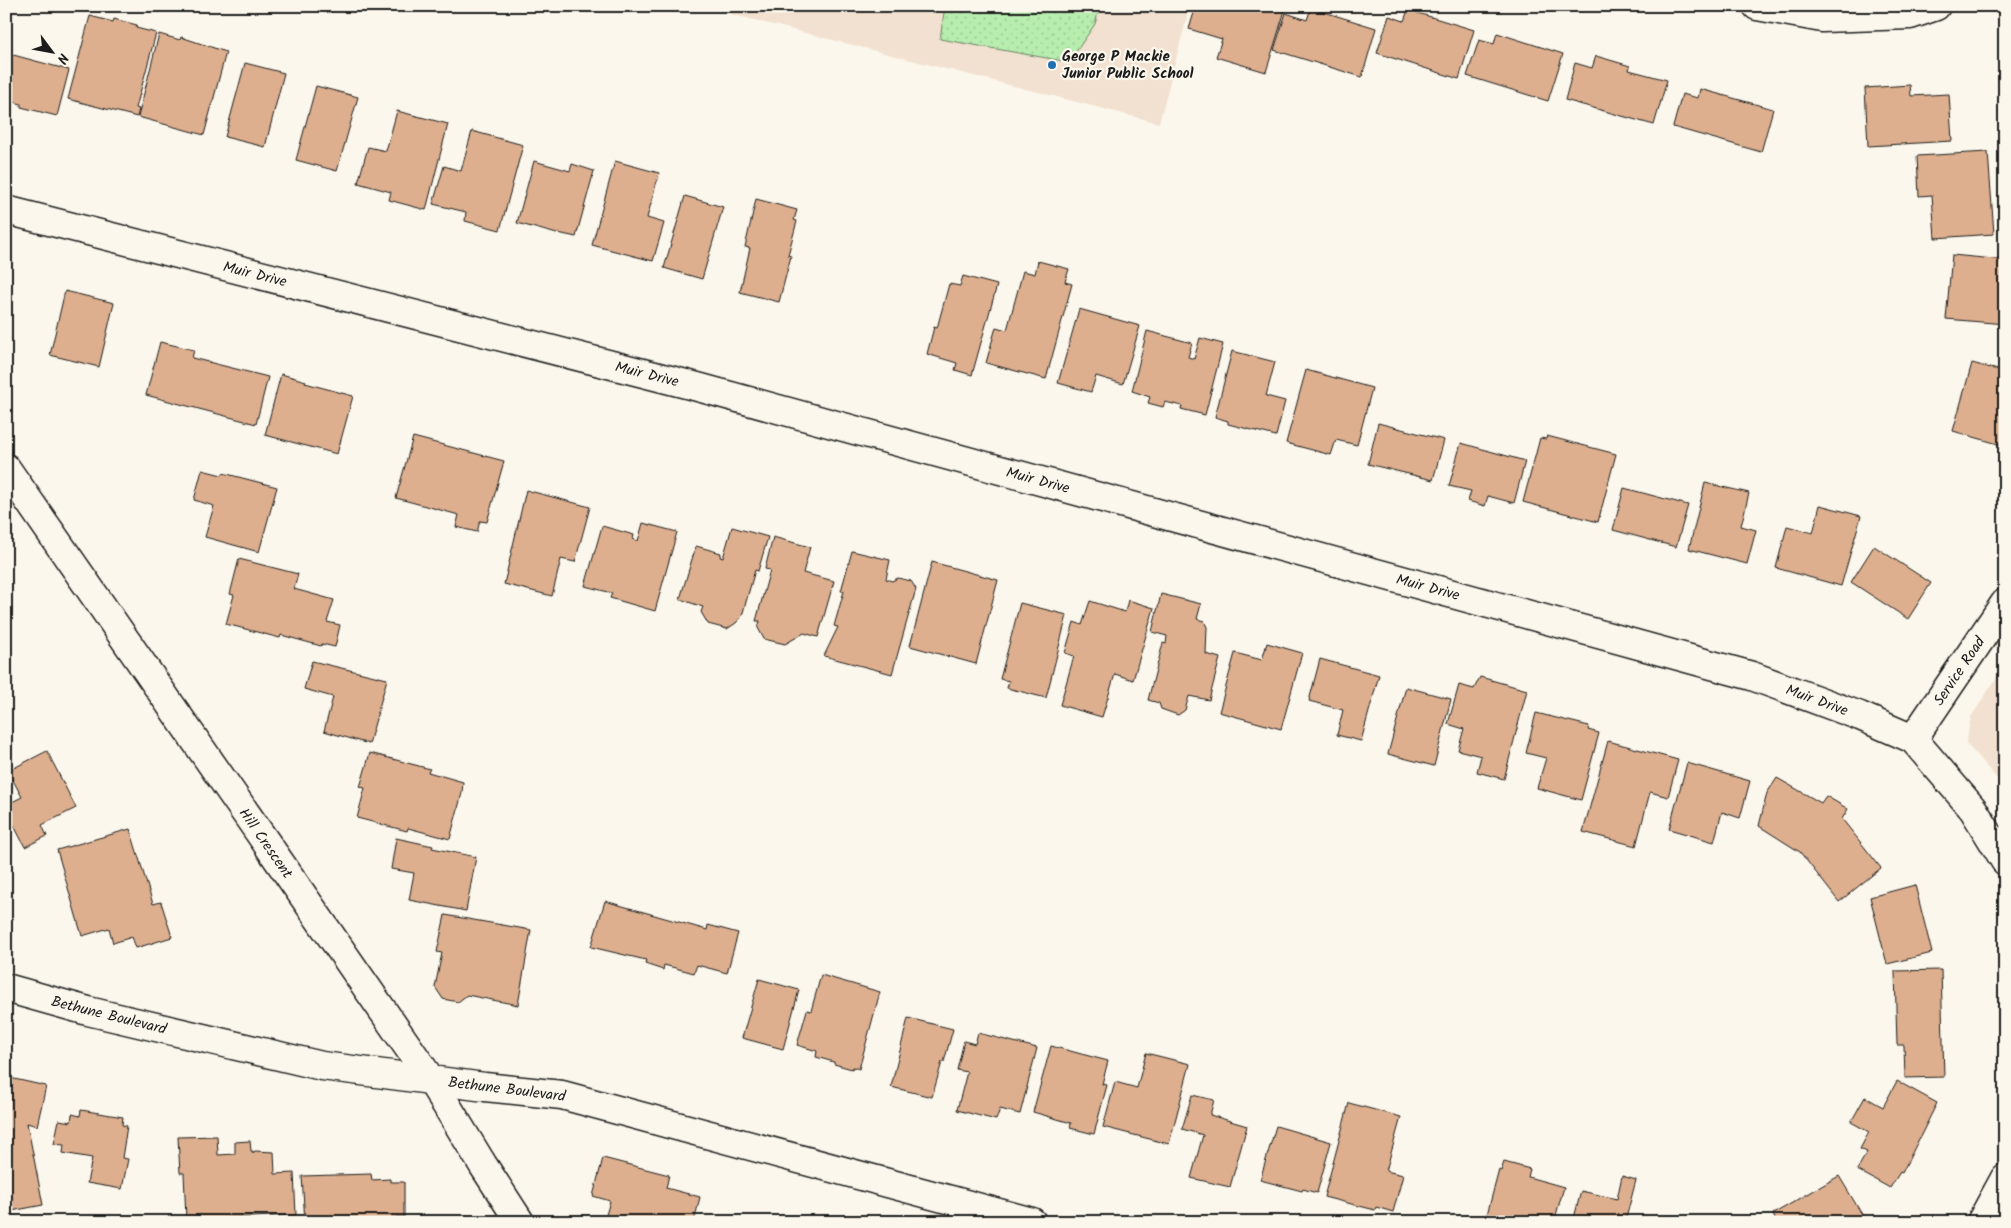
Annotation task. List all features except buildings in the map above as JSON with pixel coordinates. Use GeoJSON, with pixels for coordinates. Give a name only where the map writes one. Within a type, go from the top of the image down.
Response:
{"type":"FeatureCollection","features":[{"type":"Feature","properties":{"kind":"street"},"geometry":{"type":"LineString","coordinates":[[1757,6],[1822,18],[1910,15],[1936,6]]}},
{"type":"Feature","properties":{"kind":"street","name":"Muir Drive"},"geometry":{"type":"LineString","coordinates":[[6,210],[694,386],[1752,676],[1913,738],[1973,809],[2005,861]]}},
{"type":"Feature","properties":{"kind":"street","name":"Hill Crescent"},"geometry":{"type":"LineString","coordinates":[[6,468],[431,1080],[520,1222]]}},
{"type":"Feature","properties":{"kind":"street","name":"Service Road"},"geometry":{"type":"LineString","coordinates":[[1913,738],[2005,603]]}},
{"type":"Feature","properties":{"kind":"street","name":"Bethune Boulevard"},"geometry":{"type":"LineString","coordinates":[[6,988],[88,1011],[322,1066],[485,1088],[562,1094],[1032,1222]]}},
{"type":"Feature","properties":{"kind":"street"},"geometry":{"type":"LineString","coordinates":[[1981,1222],[2005,1178]]}},
{"type":"Feature","properties":{"kind":"shaded area","name":"George P Mackie Junior Public School"},"geometry":{"type":"Polygon","coordinates":[[[699,6],[1190,6],[1159,123],[699,6]]]}},
{"type":"Feature","properties":{"kind":"shaded area"},"geometry":{"type":"Polygon","coordinates":[[[2005,665],[2005,788],[1966,743],[1971,717],[2005,665]]]}},
{"type":"Feature","properties":{"kind":"green space"},"geometry":{"type":"Polygon","coordinates":[[[945,6],[1016,6],[1030,9],[1031,6],[1100,6],[1095,24],[1069,62],[940,39],[945,6]]]}},
{"type":"Feature","properties":{"kind":"place","name":"George P Mackie Junior Public School"},"geometry":{"type":"Point","coordinates":[1052,65]}}]}
